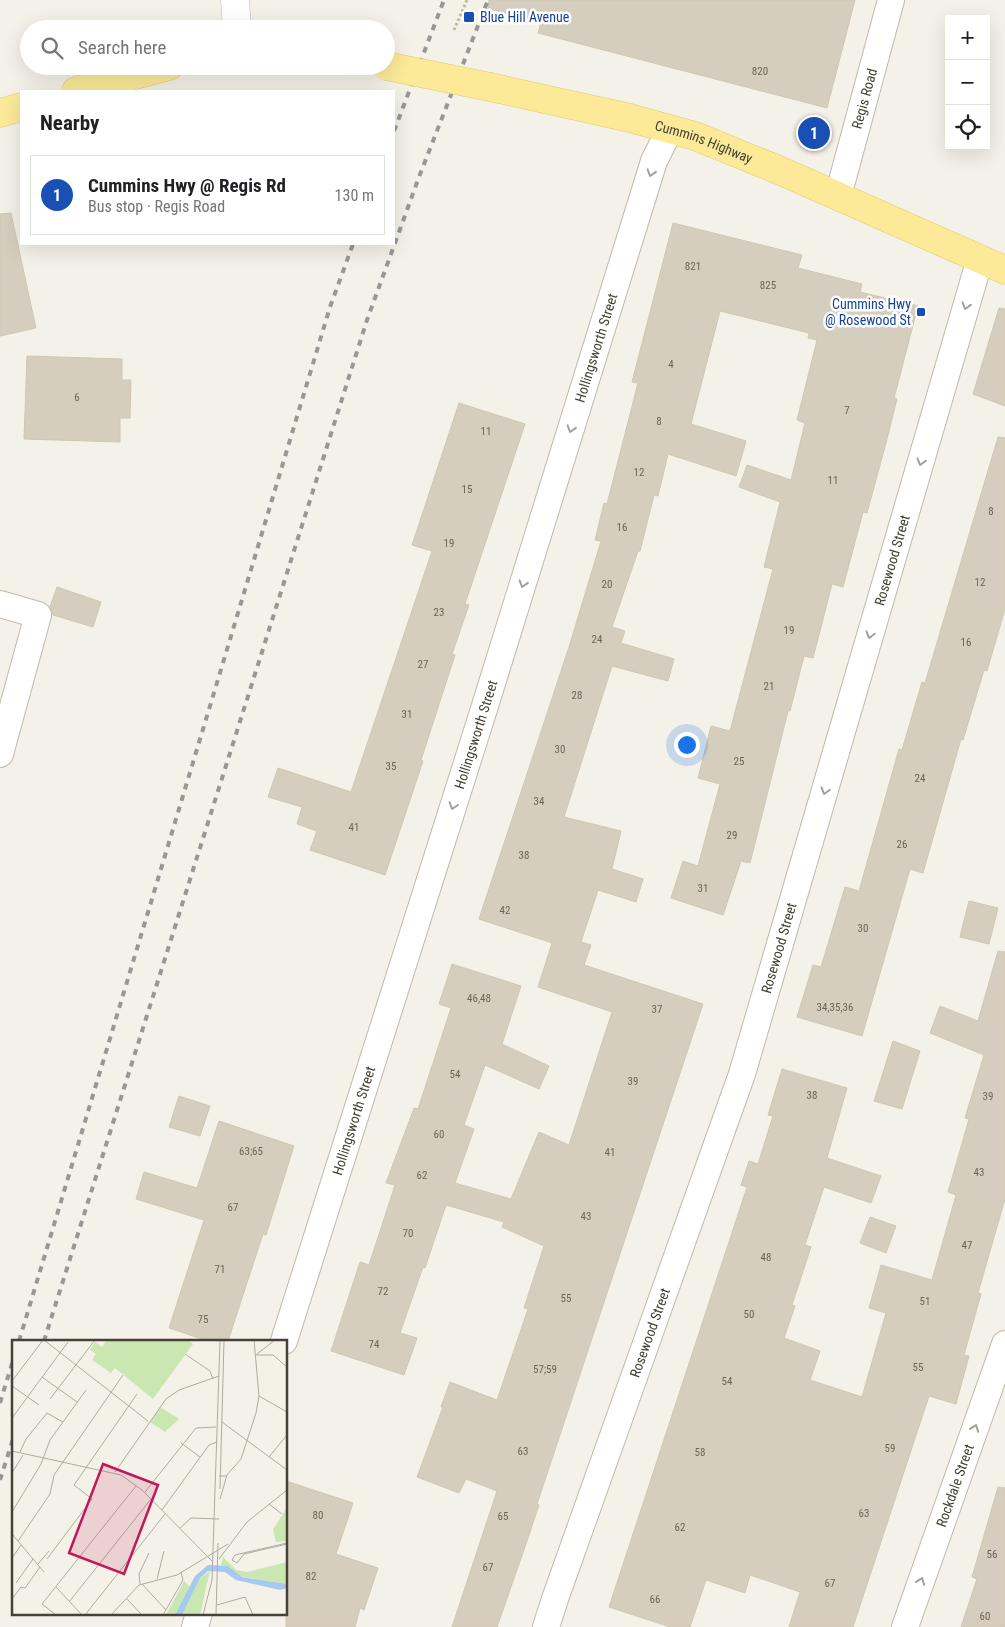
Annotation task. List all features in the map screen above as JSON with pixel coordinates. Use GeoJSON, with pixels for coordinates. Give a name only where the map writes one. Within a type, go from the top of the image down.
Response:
{"type":"FeatureCollection","features":[{"type":"Feature","properties":{"kind":"main road","name":"Cummins Highway"},"geometry":{"type":"LineString","coordinates":[[395,68],[630,118],[670,129],[721,146],[1005,270]]}},
{"type":"Feature","properties":{"kind":"main road"},"geometry":{"type":"LineString","coordinates":[[80,90],[136,75]]}},
{"type":"Feature","properties":{"kind":"main road"},"geometry":{"type":"LineString","coordinates":[[0,113],[20,107]]}},
{"type":"Feature","properties":{"kind":"street"},"geometry":{"type":"LineString","coordinates":[[236,0],[236,20]]}},
{"type":"Feature","properties":{"kind":"street","name":"Regis Road"},"geometry":{"type":"LineString","coordinates":[[838,196],[891,0]]}},
{"type":"Feature","properties":{"kind":"street","name":"Hollingsworth Street"},"geometry":{"type":"LineString","coordinates":[[284,1340],[484,710],[654,161],[670,129]]}},
{"type":"Feature","properties":{"kind":"street","name":"Rosewood Street"},"geometry":{"type":"LineString","coordinates":[[546,1627],[742,1074],[980,259]]}},
{"type":"Feature","properties":{"kind":"street"},"geometry":{"type":"LineString","coordinates":[[0,604],[38,615],[0,754]]}},
{"type":"Feature","properties":{"kind":"street","name":"Rockdale Street"},"geometry":{"type":"LineString","coordinates":[[905,1627],[1005,1344]]}},
{"type":"Feature","properties":{"kind":"street"},"geometry":{"type":"LineString","coordinates":[[195,1627],[199,1614]]}},
{"type":"Feature","properties":{"kind":"path"},"geometry":{"type":"LineString","coordinates":[[454,30],[467,0]]}},
{"type":"Feature","properties":{"kind":"building"},"geometry":{"type":"Polygon","coordinates":[[[489,0],[855,0],[827,108],[538,33],[541,22],[488,9],[489,0]]]}},
{"type":"Feature","properties":{"kind":"building"},"geometry":{"type":"Polygon","coordinates":[[[11,213],[36,328],[0,336],[0,214],[11,213]]]}},
{"type":"Feature","properties":{"kind":"building"},"geometry":{"type":"Polygon","coordinates":[[[673,223],[802,255],[798,268],[862,284],[860,292],[918,306],[894,398],[897,399],[867,513],[863,512],[843,587],[832,584],[813,658],[804,656],[790,711],[788,711],[750,863],[741,861],[723,915],[671,898],[683,861],[698,866],[720,784],[698,778],[711,726],[730,731],[773,569],[764,567],[780,502],[739,487],[747,465],[791,480],[805,423],[797,420],[817,340],[808,338],[809,333],[720,311],[691,424],[746,441],[736,476],[668,454],[658,496],[654,495],[640,551],[638,551],[612,627],[625,631],[621,643],[674,659],[668,681],[612,666],[564,817],[621,831],[612,869],[643,879],[636,902],[598,890],[581,942],[591,945],[584,965],[703,1004],[537,1504],[539,1505],[497,1627],[452,1627],[497,1491],[466,1479],[459,1493],[417,1477],[443,1407],[441,1407],[450,1382],[497,1400],[528,1309],[524,1308],[544,1246],[502,1227],[504,1222],[446,1205],[425,1268],[423,1267],[400,1333],[417,1338],[404,1375],[331,1351],[360,1262],[369,1265],[395,1185],[386,1183],[414,1108],[418,1109],[451,1008],[439,1004],[452,964],[521,986],[502,1044],[549,1066],[539,1089],[485,1065],[464,1125],[474,1129],[455,1183],[511,1199],[539,1132],[569,1145],[612,1012],[538,987],[552,943],[479,919],[569,647],[601,541],[595,540],[604,503],[607,504],[638,383],[632,382],[673,223]]]}},
{"type":"Feature","properties":{"kind":"building"},"geometry":{"type":"Polygon","coordinates":[[[999,308],[1005,309],[1005,406],[973,394],[999,308]]]}},
{"type":"Feature","properties":{"kind":"building"},"geometry":{"type":"Polygon","coordinates":[[[27,356],[122,359],[122,380],[131,380],[130,418],[120,418],[120,442],[24,439],[27,356]]]}},
{"type":"Feature","properties":{"kind":"building"},"geometry":{"type":"Polygon","coordinates":[[[459,403],[525,424],[465,604],[469,605],[452,654],[455,655],[421,760],[423,761],[385,875],[310,850],[317,831],[297,824],[302,807],[268,797],[278,768],[351,792],[432,551],[412,545],[459,403]]]}},
{"type":"Feature","properties":{"kind":"building"},"geometry":{"type":"Polygon","coordinates":[[[998,437],[1005,438],[1005,609],[987,671],[984,670],[963,740],[961,739],[923,873],[910,869],[862,1036],[797,1017],[813,965],[821,967],[845,887],[859,891],[899,749],[902,750],[922,682],[925,683],[998,437]]]}},
{"type":"Feature","properties":{"kind":"building"},"geometry":{"type":"Polygon","coordinates":[[[57,587],[101,602],[93,627],[53,615],[50,607],[57,587]]]}},
{"type":"Feature","properties":{"kind":"building"},"geometry":{"type":"Polygon","coordinates":[[[969,901],[998,908],[989,944],[960,937],[969,901]]]}},
{"type":"Feature","properties":{"kind":"building"},"geometry":{"type":"Polygon","coordinates":[[[998,951],[1005,952],[1005,1199],[978,1293],[981,1294],[964,1355],[969,1356],[956,1404],[929,1396],[853,1627],[789,1627],[800,1592],[750,1575],[745,1593],[706,1580],[690,1627],[670,1627],[609,1607],[747,1187],[741,1185],[749,1161],[758,1164],[773,1116],[768,1115],[782,1069],[847,1088],[827,1158],[881,1176],[871,1203],[824,1187],[805,1245],[811,1247],[792,1305],[795,1306],[784,1338],[820,1351],[810,1380],[862,1397],[886,1313],[869,1308],[881,1265],[932,1280],[956,1195],[948,1192],[969,1119],[965,1118],[984,1055],[930,1033],[940,1006],[978,1021],[998,951]]]}},
{"type":"Feature","properties":{"kind":"building"},"geometry":{"type":"Polygon","coordinates":[[[893,1041],[920,1051],[902,1109],[874,1101],[893,1041]]]}},
{"type":"Feature","properties":{"kind":"building"},"geometry":{"type":"Polygon","coordinates":[[[179,1096],[210,1106],[200,1136],[169,1127],[179,1096]]]}},
{"type":"Feature","properties":{"kind":"building"},"geometry":{"type":"Polygon","coordinates":[[[219,1121],[294,1146],[266,1235],[263,1234],[228,1340],[205,1340],[169,1328],[204,1220],[136,1199],[144,1172],[197,1188],[219,1121]]]}},
{"type":"Feature","properties":{"kind":"building"},"geometry":{"type":"Polygon","coordinates":[[[870,1217],[896,1226],[886,1253],[860,1243],[870,1217]]]}},
{"type":"Feature","properties":{"kind":"building"},"geometry":{"type":"Polygon","coordinates":[[[288,1482],[353,1503],[336,1554],[378,1568],[364,1610],[360,1608],[355,1627],[286,1627],[286,1614],[288,1614],[288,1482]]]}},
{"type":"Feature","properties":{"kind":"building"},"geometry":{"type":"Polygon","coordinates":[[[998,1487],[1005,1488],[1005,1627],[961,1627],[977,1579],[972,1577],[998,1487]]]}},
{"type":"Feature","properties":{"kind":"railway"},"geometry":{"type":"LineString","coordinates":[[395,128],[444,0]]}},
{"type":"Feature","properties":{"kind":"railway"},"geometry":{"type":"LineString","coordinates":[[395,243],[488,0]]}},
{"type":"Feature","properties":{"kind":"railway"},"geometry":{"type":"LineString","coordinates":[[19,1340],[330,307],[353,245]]}},
{"type":"Feature","properties":{"kind":"railway"},"geometry":{"type":"LineString","coordinates":[[44,1340],[367,320],[394,245]]}},
{"type":"Feature","properties":{"kind":"railway"},"geometry":{"type":"LineString","coordinates":[[0,1403],[12,1364]]}},
{"type":"Feature","properties":{"kind":"railway"},"geometry":{"type":"LineString","coordinates":[[0,1480],[12,1442]]}},
{"type":"Feature","properties":{"kind":"place","name":"Blue Hill Avenue"},"geometry":{"type":"Point","coordinates":[469,17]}},
{"type":"Feature","properties":{"kind":"place","name":"Cummins Hwy @ Regis Rd"},"geometry":{"type":"Point","coordinates":[814,133]}},
{"type":"Feature","properties":{"kind":"place","name":"Cummins Hwy @ Rosewood St"},"geometry":{"type":"Point","coordinates":[921,312]}}]}
